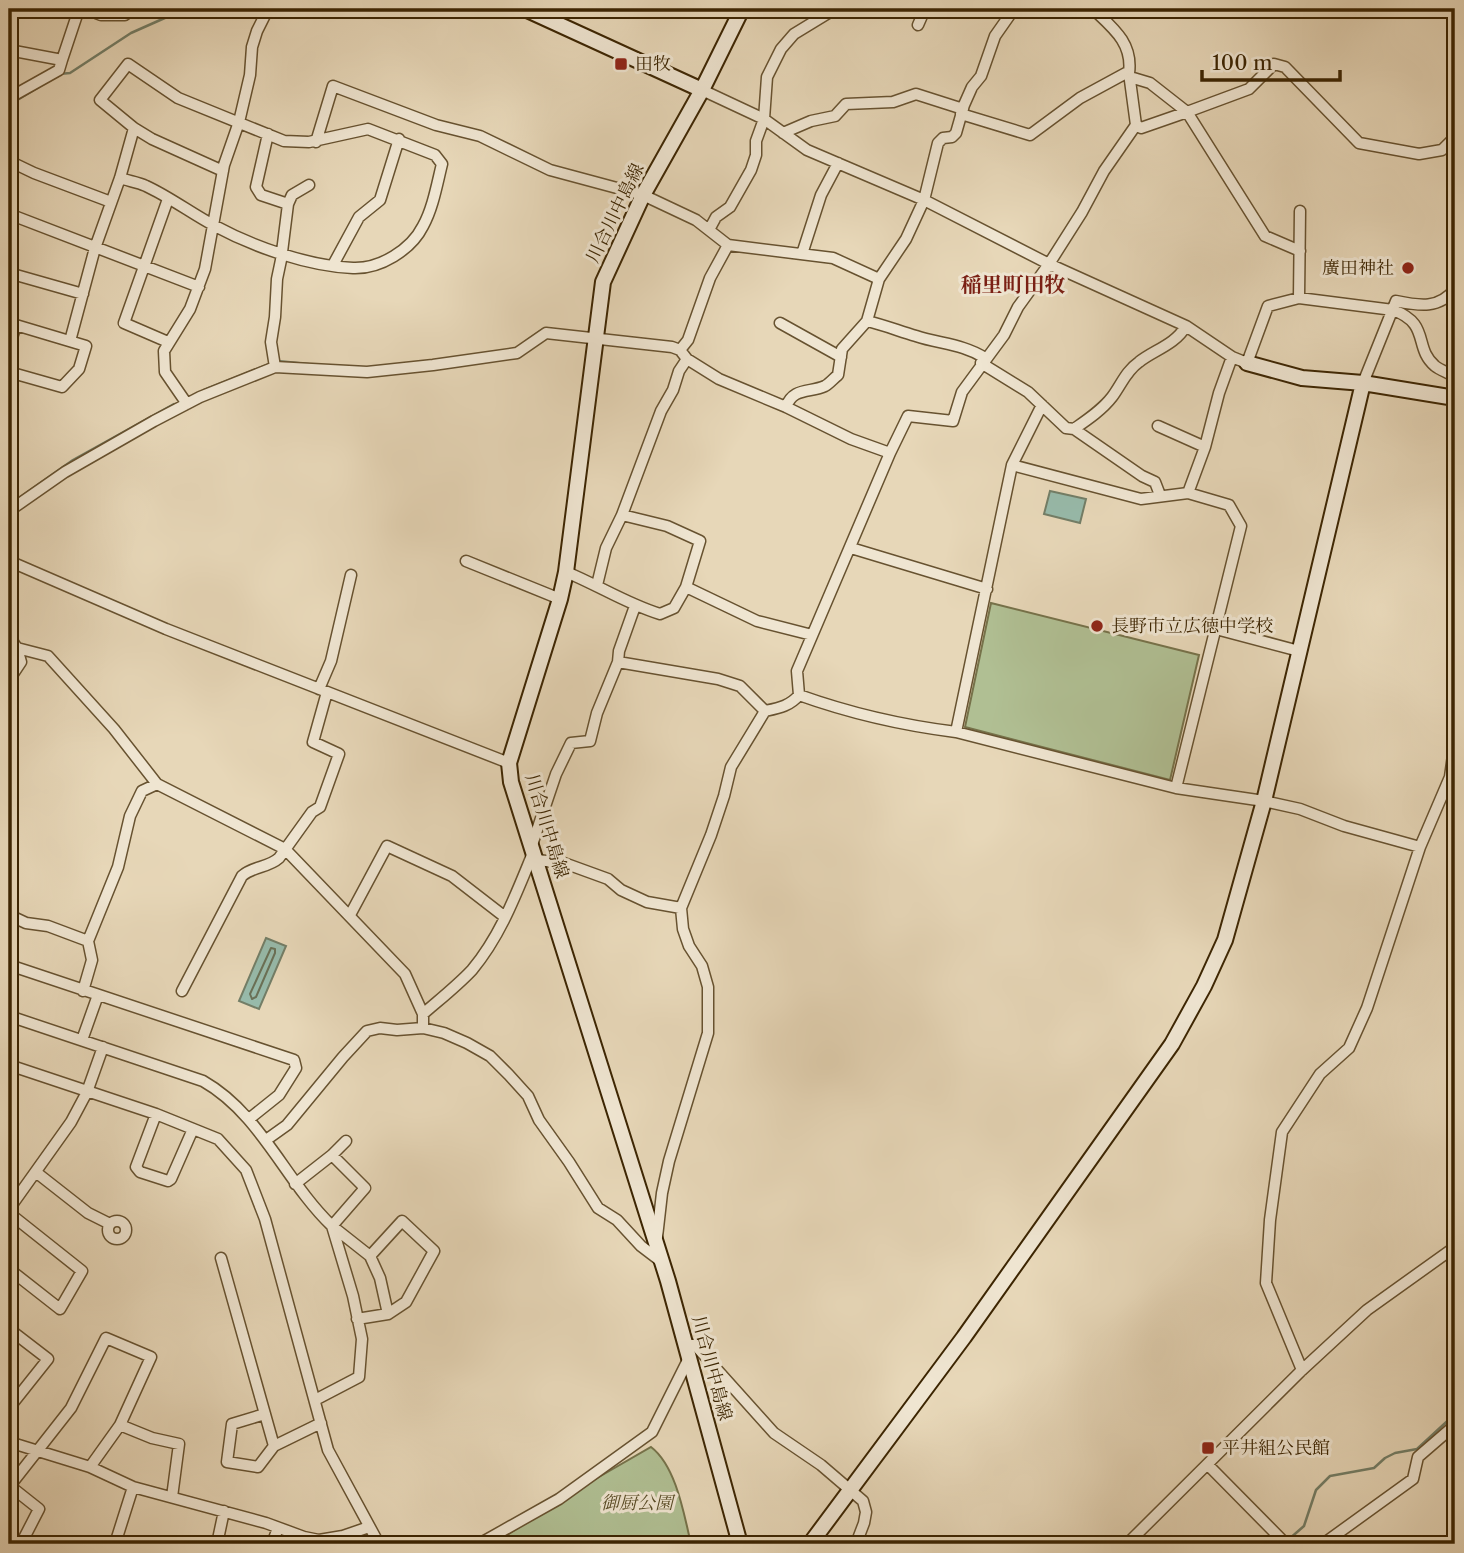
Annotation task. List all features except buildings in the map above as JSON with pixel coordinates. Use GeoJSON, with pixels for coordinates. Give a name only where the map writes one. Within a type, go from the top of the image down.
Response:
{"type":"FeatureCollection","features":[{"type":"Feature","properties":{"kind":"street"},"geometry":{"type":"LineString","coordinates":[[9,98],[59,70],[79,9]]}},
{"type":"Feature","properties":{"kind":"street"},"geometry":{"type":"LineString","coordinates":[[86,9],[101,15],[125,15],[131,9]]}},
{"type":"Feature","properties":{"kind":"street"},"geometry":{"type":"LineString","coordinates":[[187,404],[165,372],[164,351],[184,321],[200,287],[223,172],[250,75],[253,47],[257,31],[268,9]]}},
{"type":"Feature","properties":{"kind":"street"},"geometry":{"type":"LineString","coordinates":[[526,9],[764,119],[807,150],[924,200],[1049,264],[1186,326],[1232,357],[1302,378],[1363,383],[1455,398]]}},
{"type":"Feature","properties":{"kind":"street","name":"川合川中島線"},"geometry":{"type":"LineString","coordinates":[[740,1544],[662,1262],[511,782],[509,763],[566,572],[603,282],[643,195],[702,90],[742,9]]}},
{"type":"Feature","properties":{"kind":"street"},"geometry":{"type":"LineString","coordinates":[[709,230],[716,217],[730,206],[751,170],[756,155],[756,141],[764,119],[767,77],[781,49],[801,29],[835,9]]}},
{"type":"Feature","properties":{"kind":"street"},"geometry":{"type":"LineString","coordinates":[[918,25],[925,9]]}},
{"type":"Feature","properties":{"kind":"street"},"geometry":{"type":"LineString","coordinates":[[786,407],[787,401],[804,389],[824,387],[838,375],[842,349],[867,321],[879,279],[906,239],[924,200],[938,143],[956,133],[972,87],[981,76],[995,36],[1014,9]]}},
{"type":"Feature","properties":{"kind":"street"},"geometry":{"type":"LineString","coordinates":[[656,1245],[669,1161],[708,1032],[708,987],[702,966],[689,946],[683,929],[681,908],[714,826],[731,767],[765,711],[782,708],[799,695],[797,671],[908,416],[953,421],[962,392],[1004,335],[1018,307],[1049,264],[1104,171],[1136,125],[1128,47],[1093,9]]}},
{"type":"Feature","properties":{"kind":"street"},"geometry":{"type":"LineString","coordinates":[[9,50],[62,60]]}},
{"type":"Feature","properties":{"kind":"street"},"geometry":{"type":"LineString","coordinates":[[120,178],[145,185],[249,244],[282,254],[354,268],[373,265],[401,251],[423,226],[442,164],[435,155],[368,129],[316,142],[295,143],[178,98],[128,64],[100,100],[152,139],[223,172]]}},
{"type":"Feature","properties":{"kind":"street"},"geometry":{"type":"LineString","coordinates":[[1136,125],[1141,128],[1248,89],[1274,64],[1285,67],[1360,144],[1419,154],[1442,150],[1455,137]]}},
{"type":"Feature","properties":{"kind":"street"},"geometry":{"type":"LineString","coordinates":[[783,133],[811,121],[835,116],[846,104],[893,102],[916,94],[1030,135],[1080,98],[1126,73],[1150,83],[1187,112],[1265,236],[1300,251]]}},
{"type":"Feature","properties":{"kind":"street"},"geometry":{"type":"LineString","coordinates":[[316,142],[333,86],[436,125],[480,136],[550,170],[643,195],[682,212],[728,245],[833,258],[879,279]]}},
{"type":"Feature","properties":{"kind":"street"},"geometry":{"type":"LineString","coordinates":[[70,341],[95,248],[120,178],[134,128]]}},
{"type":"Feature","properties":{"kind":"street"},"geometry":{"type":"LineString","coordinates":[[268,134],[257,187],[261,195],[288,204]]}},
{"type":"Feature","properties":{"kind":"street"},"geometry":{"type":"LineString","coordinates":[[333,265],[359,217],[380,200],[399,139]]}},
{"type":"Feature","properties":{"kind":"street"},"geometry":{"type":"LineString","coordinates":[[9,161],[111,202]]}},
{"type":"Feature","properties":{"kind":"street"},"geometry":{"type":"LineString","coordinates":[[802,254],[818,205],[838,163]]}},
{"type":"Feature","properties":{"kind":"street"},"geometry":{"type":"LineString","coordinates":[[274,364],[271,342],[288,204],[292,195],[309,186]]}},
{"type":"Feature","properties":{"kind":"street"},"geometry":{"type":"LineString","coordinates":[[168,199],[124,323],[168,342]]}},
{"type":"Feature","properties":{"kind":"street"},"geometry":{"type":"LineString","coordinates":[[1299,298],[1300,211]]}},
{"type":"Feature","properties":{"kind":"street"},"geometry":{"type":"LineString","coordinates":[[9,226],[10,215],[200,287]]}},
{"type":"Feature","properties":{"kind":"street"},"geometry":{"type":"LineString","coordinates":[[680,350],[688,340],[709,278],[728,245]]}},
{"type":"Feature","properties":{"kind":"street"},"geometry":{"type":"LineString","coordinates":[[9,273],[83,294]]}},
{"type":"Feature","properties":{"kind":"street"},"geometry":{"type":"LineString","coordinates":[[810,1544],[964,1337],[1172,1044],[1204,986],[1225,940],[1264,801],[1363,383],[1396,301],[1413,305],[1437,304],[1447,300],[1455,289]]}},
{"type":"Feature","properties":{"kind":"street"},"geometry":{"type":"LineString","coordinates":[[1247,363],[1268,306],[1299,298],[1393,310],[1405,314],[1417,326],[1427,355],[1436,366],[1455,377]]}},
{"type":"Feature","properties":{"kind":"street"},"geometry":{"type":"LineString","coordinates":[[867,321],[960,346],[1028,392],[1066,428],[1074,429],[1155,482],[1160,495]]}},
{"type":"Feature","properties":{"kind":"street"},"geometry":{"type":"LineString","coordinates":[[780,323],[841,356]]}},
{"type":"Feature","properties":{"kind":"street"},"geometry":{"type":"LineString","coordinates":[[9,347],[12,324],[86,346],[79,369],[62,387],[9,372]]}},
{"type":"Feature","properties":{"kind":"street"},"geometry":{"type":"LineString","coordinates":[[1074,429],[1111,398],[1125,376],[1139,361],[1159,351],[1182,333],[1186,326]]}},
{"type":"Feature","properties":{"kind":"street"},"geometry":{"type":"LineString","coordinates":[[9,511],[65,472],[187,404],[274,364],[367,372],[517,353],[546,333],[673,347],[719,379],[786,407],[851,439],[890,453]]}},
{"type":"Feature","properties":{"kind":"street"},"geometry":{"type":"LineString","coordinates":[[1188,493],[1232,357]]}},
{"type":"Feature","properties":{"kind":"street"},"geometry":{"type":"LineString","coordinates":[[597,585],[606,548],[622,515],[661,411],[687,359]]}},
{"type":"Feature","properties":{"kind":"street"},"geometry":{"type":"LineString","coordinates":[[956,732],[1012,465],[1042,405]]}},
{"type":"Feature","properties":{"kind":"street"},"geometry":{"type":"LineString","coordinates":[[1158,426],[1205,447]]}},
{"type":"Feature","properties":{"kind":"street"},"geometry":{"type":"LineString","coordinates":[[1012,465],[1141,499],[1188,493],[1229,505],[1241,526],[1176,788]]}},
{"type":"Feature","properties":{"kind":"street"},"geometry":{"type":"LineString","coordinates":[[566,572],[635,606],[660,614],[674,608],[687,587],[700,541],[667,526],[622,515]]}},
{"type":"Feature","properties":{"kind":"street"},"geometry":{"type":"LineString","coordinates":[[851,548],[987,589]]}},
{"type":"Feature","properties":{"kind":"street"},"geometry":{"type":"LineString","coordinates":[[9,561],[82,594],[509,763]]}},
{"type":"Feature","properties":{"kind":"street"},"geometry":{"type":"LineString","coordinates":[[466,561],[560,599]]}},
{"type":"Feature","properties":{"kind":"street"},"geometry":{"type":"LineString","coordinates":[[183,991],[242,876],[250,869],[272,864],[312,812],[320,807],[340,754],[313,742],[351,575]]}},
{"type":"Feature","properties":{"kind":"street"},"geometry":{"type":"LineString","coordinates":[[687,587],[757,621],[812,635]]}},
{"type":"Feature","properties":{"kind":"street"},"geometry":{"type":"LineString","coordinates":[[423,1014],[472,970],[493,941],[520,888],[534,852],[556,774],[571,743],[590,741],[604,692],[618,662],[635,606]]}},
{"type":"Feature","properties":{"kind":"street"},"geometry":{"type":"LineString","coordinates":[[1216,629],[1299,651]]}},
{"type":"Feature","properties":{"kind":"street"},"geometry":{"type":"LineString","coordinates":[[9,636],[21,662],[9,680]]}},
{"type":"Feature","properties":{"kind":"street"},"geometry":{"type":"LineString","coordinates":[[16,648],[48,656],[114,729],[158,784],[285,849],[405,974],[423,1014],[423,1028]]}},
{"type":"Feature","properties":{"kind":"street"},"geometry":{"type":"LineString","coordinates":[[618,662],[718,679],[740,686],[765,711]]}},
{"type":"Feature","properties":{"kind":"street"},"geometry":{"type":"LineString","coordinates":[[799,695],[847,712],[909,726],[956,732],[1176,788],[1300,809],[1345,826],[1420,847]]}},
{"type":"Feature","properties":{"kind":"street"},"geometry":{"type":"LineString","coordinates":[[1302,1370],[1266,1283],[1270,1220],[1282,1132],[1320,1074],[1349,1048],[1367,1008],[1420,847],[1450,777],[1455,741]]}},
{"type":"Feature","properties":{"kind":"street"},"geometry":{"type":"LineString","coordinates":[[83,990],[92,960],[88,941],[118,867],[130,816],[142,791],[158,784]]}},
{"type":"Feature","properties":{"kind":"street"},"geometry":{"type":"LineString","coordinates":[[350,915],[387,846],[452,876],[505,917]]}},
{"type":"Feature","properties":{"kind":"street"},"geometry":{"type":"LineString","coordinates":[[534,852],[608,879],[621,890],[647,902],[681,908]]}},
{"type":"Feature","properties":{"kind":"street"},"geometry":{"type":"LineString","coordinates":[[9,915],[26,923],[48,926],[88,941]]}},
{"type":"Feature","properties":{"kind":"street"},"geometry":{"type":"LineString","coordinates":[[9,965],[294,1060],[296,1068],[279,1095],[249,1119]]}},
{"type":"Feature","properties":{"kind":"street"},"geometry":{"type":"LineString","coordinates":[[82,1040],[98,995]]}},
{"type":"Feature","properties":{"kind":"street"},"geometry":{"type":"LineString","coordinates":[[9,1016],[203,1081],[219,1090],[266,1140],[314,1208],[369,1256],[380,1278],[388,1314]]}},
{"type":"Feature","properties":{"kind":"street"},"geometry":{"type":"LineString","coordinates":[[266,1140],[287,1125],[368,1031],[380,1028],[423,1028],[444,1033],[490,1056],[509,1075],[528,1096],[539,1120],[598,1209],[617,1220],[662,1262]]}},
{"type":"Feature","properties":{"kind":"street"},"geometry":{"type":"LineString","coordinates":[[9,1269],[60,1309],[82,1271],[9,1211],[71,1122],[87,1092],[103,1047]]}},
{"type":"Feature","properties":{"kind":"street"},"geometry":{"type":"LineString","coordinates":[[9,1065],[156,1114],[218,1139],[246,1170],[265,1219],[328,1450],[379,1544]]}},
{"type":"Feature","properties":{"kind":"street"},"geometry":{"type":"LineString","coordinates":[[156,1114],[136,1167],[140,1172],[168,1181],[172,1179],[193,1129]]}},
{"type":"Feature","properties":{"kind":"street"},"geometry":{"type":"LineString","coordinates":[[295,1184],[346,1141]]}},
{"type":"Feature","properties":{"kind":"street"},"geometry":{"type":"LineString","coordinates":[[332,1155],[365,1188],[332,1226]]}},
{"type":"Feature","properties":{"kind":"street"},"geometry":{"type":"LineString","coordinates":[[37,1173],[88,1213],[110,1224]]}},
{"type":"Feature","properties":{"kind":"street"},"geometry":{"type":"LineString","coordinates":[[357,1319],[388,1314],[406,1302],[434,1251],[402,1221],[369,1256]]}},
{"type":"Feature","properties":{"kind":"street"},"geometry":{"type":"LineString","coordinates":[[315,1400],[359,1377],[362,1339],[332,1226]]}},
{"type":"Feature","properties":{"kind":"street"},"geometry":{"type":"LineString","coordinates":[[1127,1544],[1302,1370],[1367,1310],[1455,1247]]}},
{"type":"Feature","properties":{"kind":"street"},"geometry":{"type":"LineString","coordinates":[[221,1258],[274,1446]]}},
{"type":"Feature","properties":{"kind":"street"},"geometry":{"type":"LineString","coordinates":[[9,1329],[48,1359],[9,1408]]}},
{"type":"Feature","properties":{"kind":"street"},"geometry":{"type":"LineString","coordinates":[[21,1544],[39,1509],[9,1487],[71,1408],[106,1338],[151,1357],[120,1425],[90,1467]]}},
{"type":"Feature","properties":{"kind":"street"},"geometry":{"type":"LineString","coordinates":[[479,1544],[559,1499],[652,1432],[688,1352],[695,1345],[774,1433],[821,1465],[863,1500],[866,1512],[856,1544]]}},
{"type":"Feature","properties":{"kind":"street"},"geometry":{"type":"LineString","coordinates":[[265,1414],[232,1424],[227,1462],[258,1467],[274,1446],[321,1423]]}},
{"type":"Feature","properties":{"kind":"street"},"geometry":{"type":"LineString","coordinates":[[120,1425],[152,1438],[178,1444],[172,1497]]}},
{"type":"Feature","properties":{"kind":"street"},"geometry":{"type":"LineString","coordinates":[[1323,1544],[1413,1479],[1418,1457],[1455,1425]]}},
{"type":"Feature","properties":{"kind":"street"},"geometry":{"type":"LineString","coordinates":[[9,1442],[90,1467],[133,1487],[319,1540],[343,1536],[369,1527]]}},
{"type":"Feature","properties":{"kind":"street"},"geometry":{"type":"LineString","coordinates":[[1208,1465],[1286,1544]]}},
{"type":"Feature","properties":{"kind":"street"},"geometry":{"type":"LineString","coordinates":[[115,1544],[133,1487]]}},
{"type":"Feature","properties":{"kind":"street"},"geometry":{"type":"LineString","coordinates":[[217,1544],[224,1511]]}},
{"type":"Feature","properties":{"kind":"street"},"geometry":{"type":"LineString","coordinates":[[272,1544],[278,1528]]}},
{"type":"Feature","properties":{"kind":"green space"},"geometry":{"type":"Polygon","coordinates":[[[991,603],[1199,655],[1170,780],[965,727],[991,603]]]}},
{"type":"Feature","properties":{"kind":"green space","name":"御厨公園"},"geometry":{"type":"Polygon","coordinates":[[[651,1447],[660,1455],[673,1478],[691,1544],[493,1544],[585,1485],[651,1447]]]}},
{"type":"Feature","properties":{"kind":"water"},"geometry":{"type":"Polygon","coordinates":[[[1050,491],[1086,499],[1080,523],[1044,514],[1050,491]]]}},
{"type":"Feature","properties":{"kind":"water"},"geometry":{"type":"Polygon","coordinates":[[[266,938],[286,946],[259,1009],[239,1001],[266,938]]]}},
{"type":"Feature","properties":{"kind":"waterway"},"geometry":{"type":"LineString","coordinates":[[59,74],[70,73],[131,33],[167,17],[175,9]]}},
{"type":"Feature","properties":{"kind":"waterway"},"geometry":{"type":"LineString","coordinates":[[9,105],[39,87]]}},
{"type":"Feature","properties":{"kind":"waterway"},"geometry":{"type":"LineString","coordinates":[[526,341],[547,329]]}},
{"type":"Feature","properties":{"kind":"waterway"},"geometry":{"type":"LineString","coordinates":[[278,361],[317,365]]}},
{"type":"Feature","properties":{"kind":"waterway"},"geometry":{"type":"LineString","coordinates":[[204,390],[272,363]]}},
{"type":"Feature","properties":{"kind":"waterway"},"geometry":{"type":"LineString","coordinates":[[9,505],[73,460],[174,404]]}},
{"type":"Feature","properties":{"kind":"waterway"},"geometry":{"type":"LineString","coordinates":[[1288,1540],[1304,1526],[1316,1490],[1330,1476],[1374,1468],[1395,1453],[1417,1449],[1455,1414]]}},
{"type":"Feature","properties":{"kind":"place","name":"田牧"},"geometry":{"type":"Point","coordinates":[621,64]}},
{"type":"Feature","properties":{"kind":"place","name":"廣田神社"},"geometry":{"type":"Point","coordinates":[1408,268]}},
{"type":"Feature","properties":{"kind":"place","name":"長野市立広徳中学校"},"geometry":{"type":"Point","coordinates":[1097,626]}},
{"type":"Feature","properties":{"kind":"place","name":"平井組公民館"},"geometry":{"type":"Point","coordinates":[1208,1448]}},
{"type":"Feature","properties":{"kind":"district","name":"稲里町田牧"},"geometry":{"type":"Point","coordinates":[1013,284]}}]}
